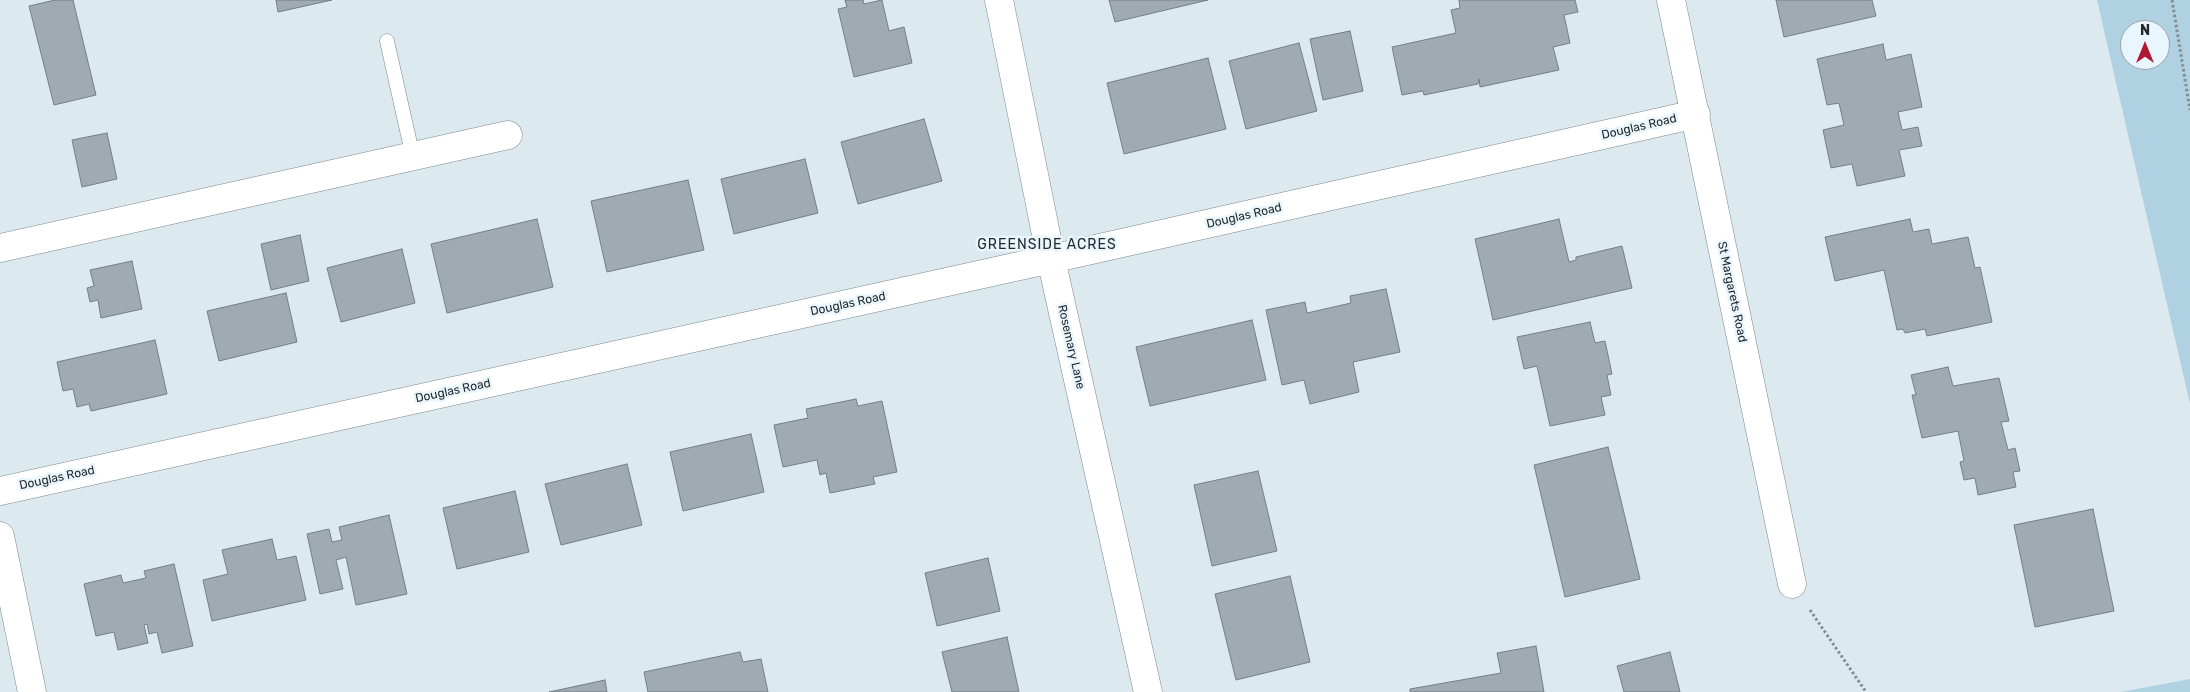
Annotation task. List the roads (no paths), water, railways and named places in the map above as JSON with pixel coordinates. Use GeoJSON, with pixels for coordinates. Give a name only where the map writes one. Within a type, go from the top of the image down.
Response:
{"type":"FeatureCollection","features":[{"type":"Feature","properties":{"kind":"street","name":"Rosemary Lane"},"geometry":{"type":"LineString","coordinates":[[999,0],[1051,259],[1148,692]]}},
{"type":"Feature","properties":{"kind":"street","name":"St Margarets Road"},"geometry":{"type":"LineString","coordinates":[[1671,0],[1792,584]]}},
{"type":"Feature","properties":{"kind":"street","name":"Douglas Road"},"geometry":{"type":"LineString","coordinates":[[0,491],[1051,259],[1696,114]]}},
{"type":"Feature","properties":{"kind":"street"},"geometry":{"type":"LineString","coordinates":[[0,248],[508,136]]}},
{"type":"Feature","properties":{"kind":"street"},"geometry":{"type":"LineString","coordinates":[[0,536],[32,692]]}},
{"type":"Feature","properties":{"kind":"lane"},"geometry":{"type":"LineString","coordinates":[[387,41],[413,157]]}},
{"type":"Feature","properties":{"kind":"district","name":"GREENSIDE ACRES"},"geometry":{"type":"Point","coordinates":[1047,245]}}]}
